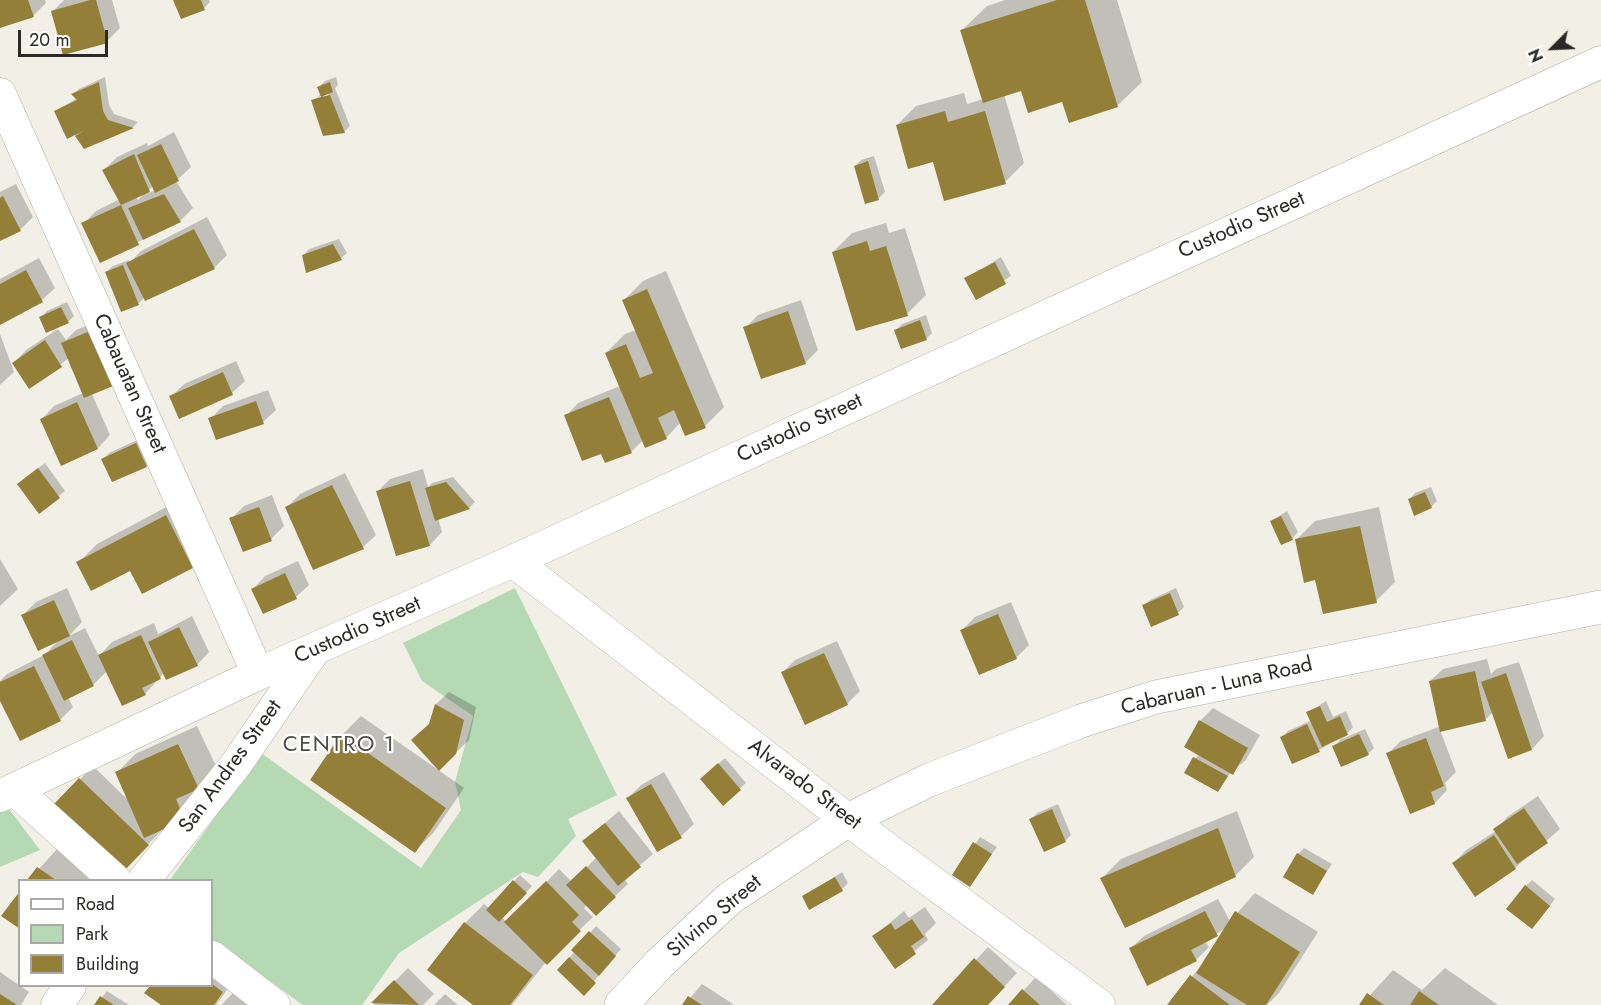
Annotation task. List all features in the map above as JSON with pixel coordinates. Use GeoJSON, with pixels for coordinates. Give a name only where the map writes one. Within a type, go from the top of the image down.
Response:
{"type":"FeatureCollection","features":[{"type":"Feature","properties":{"kind":"main road","name":"Cabaruan - Luna Road"},"geometry":{"type":"LineString","coordinates":[[849,820],[929,780],[1081,720],[1156,697],[1601,607]]}},
{"type":"Feature","properties":{"kind":"main road","name":"Silvino Street"},"geometry":{"type":"LineString","coordinates":[[621,1005],[659,964],[730,898],[849,820]]}},
{"type":"Feature","properties":{"kind":"street","name":"Custodio Street"},"geometry":{"type":"LineString","coordinates":[[7,792],[258,674],[313,652],[513,561],[1601,62]]}},
{"type":"Feature","properties":{"kind":"street","name":"Cabauatan Street"},"geometry":{"type":"LineString","coordinates":[[0,94],[258,674]]}},
{"type":"Feature","properties":{"kind":"street","name":"Alvarado Street"},"geometry":{"type":"LineString","coordinates":[[513,561],[849,820],[1099,1005]]}},
{"type":"Feature","properties":{"kind":"street","name":"San Andres Street"},"geometry":{"type":"LineString","coordinates":[[145,879],[237,763],[313,652]]}},
{"type":"Feature","properties":{"kind":"street"},"geometry":{"type":"LineString","coordinates":[[7,792],[114,879]]}},
{"type":"Feature","properties":{"kind":"street"},"geometry":{"type":"LineString","coordinates":[[213,958],[274,1005]]}},
{"type":"Feature","properties":{"kind":"street"},"geometry":{"type":"LineString","coordinates":[[57,1005],[69,987]]}},
{"type":"Feature","properties":{"kind":"green space"},"geometry":{"type":"Polygon","coordinates":[[[515,588],[617,795],[568,819],[576,836],[538,877],[523,872],[399,953],[362,1005],[303,1005],[213,940],[213,879],[171,879],[261,753],[421,868],[461,810],[455,782],[473,716],[422,681],[403,643],[515,588]]]}},
{"type":"Feature","properties":{"kind":"green space"},"geometry":{"type":"Polygon","coordinates":[[[3,801],[40,850],[0,867],[0,803],[3,801]]]}},
{"type":"Feature","properties":{"kind":"building"},"geometry":{"type":"Polygon","coordinates":[[[0,0],[28,0],[34,17],[0,28],[0,0]]]}},
{"type":"Feature","properties":{"kind":"building"},"geometry":{"type":"Polygon","coordinates":[[[96,0],[108,43],[63,55],[51,11],[96,0]]]}},
{"type":"Feature","properties":{"kind":"building"},"geometry":{"type":"Polygon","coordinates":[[[173,0],[201,0],[205,10],[181,19],[173,0]]]}},
{"type":"Feature","properties":{"kind":"building"},"geometry":{"type":"Polygon","coordinates":[[[1057,0],[1085,0],[1118,107],[1069,123],[1062,102],[1028,113],[1021,91],[983,103],[960,30],[1057,0]]]}},
{"type":"Feature","properties":{"kind":"building"},"geometry":{"type":"Polygon","coordinates":[[[99,82],[103,111],[108,120],[134,128],[84,149],[75,136],[85,130],[67,139],[54,111],[77,100],[71,94],[99,82]]]}},
{"type":"Feature","properties":{"kind":"building"},"geometry":{"type":"Polygon","coordinates":[[[330,82],[333,92],[321,97],[317,87],[330,82]]]}},
{"type":"Feature","properties":{"kind":"building"},"geometry":{"type":"Polygon","coordinates":[[[330,95],[345,133],[323,136],[311,100],[330,95]]]}},
{"type":"Feature","properties":{"kind":"building"},"geometry":{"type":"Polygon","coordinates":[[[945,111],[948,122],[985,111],[1006,184],[944,201],[933,162],[908,169],[896,125],[945,111]]]}},
{"type":"Feature","properties":{"kind":"building"},"geometry":{"type":"Polygon","coordinates":[[[161,144],[179,181],[155,193],[137,155],[161,144]]]}},
{"type":"Feature","properties":{"kind":"building"},"geometry":{"type":"Polygon","coordinates":[[[134,154],[150,192],[121,205],[102,170],[134,154]]]}},
{"type":"Feature","properties":{"kind":"building"},"geometry":{"type":"Polygon","coordinates":[[[868,161],[879,200],[865,204],[854,166],[868,161]]]}},
{"type":"Feature","properties":{"kind":"building"},"geometry":{"type":"Polygon","coordinates":[[[164,194],[181,222],[143,240],[128,208],[164,194]]]}},
{"type":"Feature","properties":{"kind":"building"},"geometry":{"type":"Polygon","coordinates":[[[3,196],[21,231],[0,241],[0,198],[3,196]]]}},
{"type":"Feature","properties":{"kind":"building"},"geometry":{"type":"Polygon","coordinates":[[[121,205],[139,245],[100,263],[81,223],[121,205]]]}},
{"type":"Feature","properties":{"kind":"building"},"geometry":{"type":"Polygon","coordinates":[[[194,229],[215,269],[145,301],[126,263],[194,229]]]}},
{"type":"Feature","properties":{"kind":"building"},"geometry":{"type":"Polygon","coordinates":[[[867,241],[870,251],[886,246],[908,316],[856,331],[832,252],[867,241]]]}},
{"type":"Feature","properties":{"kind":"building"},"geometry":{"type":"Polygon","coordinates":[[[333,244],[342,260],[306,273],[302,255],[333,244]]]}},
{"type":"Feature","properties":{"kind":"building"},"geometry":{"type":"Polygon","coordinates":[[[995,262],[1006,284],[976,300],[964,278],[995,262]]]}},
{"type":"Feature","properties":{"kind":"building"},"geometry":{"type":"Polygon","coordinates":[[[123,265],[139,305],[121,312],[105,272],[123,265]]]}},
{"type":"Feature","properties":{"kind":"building"},"geometry":{"type":"Polygon","coordinates":[[[26,270],[43,302],[0,325],[0,284],[26,270]]]}},
{"type":"Feature","properties":{"kind":"building"},"geometry":{"type":"Polygon","coordinates":[[[647,289],[706,428],[685,436],[674,410],[658,418],[667,439],[645,448],[605,353],[626,344],[640,378],[653,373],[622,300],[647,289]]]}},
{"type":"Feature","properties":{"kind":"building"},"geometry":{"type":"Polygon","coordinates":[[[61,307],[69,323],[46,333],[39,317],[61,307]]]}},
{"type":"Feature","properties":{"kind":"building"},"geometry":{"type":"Polygon","coordinates":[[[788,311],[806,364],[761,379],[743,327],[788,311]]]}},
{"type":"Feature","properties":{"kind":"building"},"geometry":{"type":"Polygon","coordinates":[[[920,320],[927,340],[901,349],[894,330],[920,320]]]}},
{"type":"Feature","properties":{"kind":"building"},"geometry":{"type":"Polygon","coordinates":[[[90,331],[113,386],[84,398],[61,343],[90,331]]]}},
{"type":"Feature","properties":{"kind":"building"},"geometry":{"type":"Polygon","coordinates":[[[45,340],[62,367],[29,389],[12,363],[45,340]]]}},
{"type":"Feature","properties":{"kind":"building"},"geometry":{"type":"Polygon","coordinates":[[[223,372],[233,395],[179,419],[169,396],[223,372]]]}},
{"type":"Feature","properties":{"kind":"building"},"geometry":{"type":"Polygon","coordinates":[[[609,397],[632,453],[605,463],[601,454],[582,461],[564,415],[609,397]]]}},
{"type":"Feature","properties":{"kind":"building"},"geometry":{"type":"Polygon","coordinates":[[[256,401],[264,424],[216,440],[208,418],[256,401]]]}},
{"type":"Feature","properties":{"kind":"building"},"geometry":{"type":"Polygon","coordinates":[[[77,402],[98,449],[61,466],[40,419],[77,402]]]}},
{"type":"Feature","properties":{"kind":"building"},"geometry":{"type":"Polygon","coordinates":[[[136,443],[147,467],[112,482],[101,459],[136,443]]]}},
{"type":"Feature","properties":{"kind":"building"},"geometry":{"type":"Polygon","coordinates":[[[38,468],[60,498],[39,514],[17,484],[38,468]]]}},
{"type":"Feature","properties":{"kind":"building"},"geometry":{"type":"Polygon","coordinates":[[[410,481],[430,546],[396,556],[376,491],[410,481]]]}},
{"type":"Feature","properties":{"kind":"building"},"geometry":{"type":"Polygon","coordinates":[[[446,482],[470,509],[435,521],[425,488],[446,482]]]}},
{"type":"Feature","properties":{"kind":"building"},"geometry":{"type":"Polygon","coordinates":[[[332,485],[364,549],[313,570],[285,507],[332,485]]]}},
{"type":"Feature","properties":{"kind":"building"},"geometry":{"type":"Polygon","coordinates":[[[1425,492],[1432,508],[1414,516],[1408,499],[1425,492]]]}},
{"type":"Feature","properties":{"kind":"building"},"geometry":{"type":"Polygon","coordinates":[[[259,507],[272,541],[243,552],[229,518],[259,507]]]}},
{"type":"Feature","properties":{"kind":"building"},"geometry":{"type":"Polygon","coordinates":[[[166,515],[193,568],[142,594],[130,571],[91,591],[76,562],[166,515]]]}},
{"type":"Feature","properties":{"kind":"building"},"geometry":{"type":"Polygon","coordinates":[[[1281,516],[1293,540],[1281,545],[1270,521],[1281,516]]]}},
{"type":"Feature","properties":{"kind":"building"},"geometry":{"type":"Polygon","coordinates":[[[1360,526],[1377,603],[1323,614],[1315,580],[1304,583],[1295,539],[1360,526]]]}},
{"type":"Feature","properties":{"kind":"building"},"geometry":{"type":"Polygon","coordinates":[[[285,573],[297,599],[263,614],[251,589],[285,573]]]}},
{"type":"Feature","properties":{"kind":"building"},"geometry":{"type":"Polygon","coordinates":[[[1170,593],[1179,615],[1151,627],[1142,605],[1170,593]]]}},
{"type":"Feature","properties":{"kind":"building"},"geometry":{"type":"Polygon","coordinates":[[[54,600],[70,636],[38,651],[21,615],[54,600]]]}},
{"type":"Feature","properties":{"kind":"building"},"geometry":{"type":"Polygon","coordinates":[[[998,614],[1017,659],[979,675],[960,630],[998,614]]]}},
{"type":"Feature","properties":{"kind":"building"},"geometry":{"type":"Polygon","coordinates":[[[179,627],[198,666],[166,680],[148,642],[179,627]]]}},
{"type":"Feature","properties":{"kind":"building"},"geometry":{"type":"Polygon","coordinates":[[[141,635],[161,679],[142,688],[146,695],[122,706],[98,655],[141,635]]]}},
{"type":"Feature","properties":{"kind":"building"},"geometry":{"type":"Polygon","coordinates":[[[72,640],[94,686],[64,701],[42,655],[72,640]]]}},
{"type":"Feature","properties":{"kind":"building"},"geometry":{"type":"Polygon","coordinates":[[[824,653],[848,705],[805,725],[781,672],[824,653]]]}},
{"type":"Feature","properties":{"kind":"building"},"geometry":{"type":"Polygon","coordinates":[[[34,666],[61,721],[20,741],[0,701],[0,682],[34,666]]]}},
{"type":"Feature","properties":{"kind":"building"},"geometry":{"type":"Polygon","coordinates":[[[1475,671],[1486,721],[1440,732],[1429,681],[1475,671]]]}},
{"type":"Feature","properties":{"kind":"building"},"geometry":{"type":"Polygon","coordinates":[[[1506,673],[1532,750],[1508,759],[1481,682],[1506,673]]]}},
{"type":"Feature","properties":{"kind":"building"},"geometry":{"type":"Polygon","coordinates":[[[435,704],[464,720],[456,754],[439,771],[411,740],[429,724],[435,704]]]}},
{"type":"Feature","properties":{"kind":"building"},"geometry":{"type":"Polygon","coordinates":[[[1320,706],[1327,722],[1340,716],[1348,735],[1322,747],[1306,712],[1320,706]]]}},
{"type":"Feature","properties":{"kind":"building"},"geometry":{"type":"Polygon","coordinates":[[[1199,720],[1248,748],[1233,775],[1184,747],[1199,720]]]}},
{"type":"Feature","properties":{"kind":"building"},"geometry":{"type":"Polygon","coordinates":[[[1307,724],[1320,752],[1292,764],[1280,737],[1307,724]]]}},
{"type":"Feature","properties":{"kind":"building"},"geometry":{"type":"Polygon","coordinates":[[[341,734],[446,808],[415,853],[310,780],[341,734]]]}},
{"type":"Feature","properties":{"kind":"building"},"geometry":{"type":"Polygon","coordinates":[[[1359,734],[1369,755],[1341,767],[1332,746],[1359,734]]]}},
{"type":"Feature","properties":{"kind":"building"},"geometry":{"type":"Polygon","coordinates":[[[1426,738],[1444,786],[1431,792],[1435,804],[1410,814],[1386,753],[1426,738]]]}},
{"type":"Feature","properties":{"kind":"building"},"geometry":{"type":"Polygon","coordinates":[[[178,744],[199,789],[176,799],[185,820],[144,838],[115,772],[178,744]]]}},
{"type":"Feature","properties":{"kind":"building"},"geometry":{"type":"Polygon","coordinates":[[[1193,757],[1228,776],[1218,792],[1184,773],[1193,757]]]}},
{"type":"Feature","properties":{"kind":"building"},"geometry":{"type":"Polygon","coordinates":[[[718,763],[741,790],[723,806],[700,779],[718,763]]]}},
{"type":"Feature","properties":{"kind":"building"},"geometry":{"type":"Polygon","coordinates":[[[79,778],[149,845],[123,872],[53,805],[79,778]]]}},
{"type":"Feature","properties":{"kind":"building"},"geometry":{"type":"Polygon","coordinates":[[[651,784],[682,838],[657,852],[626,798],[651,784]]]}},
{"type":"Feature","properties":{"kind":"building"},"geometry":{"type":"Polygon","coordinates":[[[1524,808],[1548,843],[1517,864],[1493,829],[1524,808]]]}},
{"type":"Feature","properties":{"kind":"building"},"geometry":{"type":"Polygon","coordinates":[[[1052,809],[1066,842],[1044,852],[1029,819],[1052,809]]]}},
{"type":"Feature","properties":{"kind":"building"},"geometry":{"type":"Polygon","coordinates":[[[605,823],[641,867],[618,886],[582,841],[605,823]]]}},
{"type":"Feature","properties":{"kind":"building"},"geometry":{"type":"Polygon","coordinates":[[[1218,828],[1236,877],[1125,928],[1100,878],[1218,828]]]}},
{"type":"Feature","properties":{"kind":"building"},"geometry":{"type":"Polygon","coordinates":[[[1494,835],[1516,869],[1475,897],[1452,863],[1494,835]]]}},
{"type":"Feature","properties":{"kind":"building"},"geometry":{"type":"Polygon","coordinates":[[[973,842],[992,854],[970,887],[952,875],[973,842]]]}},
{"type":"Feature","properties":{"kind":"building"},"geometry":{"type":"Polygon","coordinates":[[[1297,853],[1327,871],[1313,895],[1283,877],[1297,853]]]}},
{"type":"Feature","properties":{"kind":"building"},"geometry":{"type":"Polygon","coordinates":[[[586,866],[616,897],[596,916],[566,885],[586,866]]]}},
{"type":"Feature","properties":{"kind":"building"},"geometry":{"type":"Polygon","coordinates":[[[37,867],[55,879],[28,879],[37,867]]]}},
{"type":"Feature","properties":{"kind":"building"},"geometry":{"type":"Polygon","coordinates":[[[835,877],[843,891],[809,910],[802,896],[835,877]]]}},
{"type":"Feature","properties":{"kind":"building"},"geometry":{"type":"Polygon","coordinates":[[[513,880],[527,893],[499,922],[486,910],[513,880]]]}},
{"type":"Feature","properties":{"kind":"building"},"geometry":{"type":"Polygon","coordinates":[[[546,881],[579,915],[572,922],[581,931],[547,965],[504,922],[546,881]]]}},
{"type":"Feature","properties":{"kind":"building"},"geometry":{"type":"Polygon","coordinates":[[[1525,885],[1550,906],[1532,929],[1506,909],[1525,885]]]}},
{"type":"Feature","properties":{"kind":"building"},"geometry":{"type":"Polygon","coordinates":[[[18,894],[18,928],[1,916],[18,894]]]}},
{"type":"Feature","properties":{"kind":"building"},"geometry":{"type":"Polygon","coordinates":[[[1205,911],[1218,936],[1191,950],[1197,961],[1147,986],[1129,948],[1205,911]]]}},
{"type":"Feature","properties":{"kind":"building"},"geometry":{"type":"Polygon","coordinates":[[[1235,911],[1300,952],[1266,1005],[1247,1005],[1196,973],[1235,911]]]}},
{"type":"Feature","properties":{"kind":"building"},"geometry":{"type":"Polygon","coordinates":[[[912,919],[924,937],[911,946],[916,954],[895,969],[872,936],[891,923],[895,930],[912,919]]]}},
{"type":"Feature","properties":{"kind":"building"},"geometry":{"type":"Polygon","coordinates":[[[464,922],[533,975],[510,1005],[473,1005],[427,970],[464,922]]]}},
{"type":"Feature","properties":{"kind":"building"},"geometry":{"type":"Polygon","coordinates":[[[589,931],[616,956],[599,976],[571,950],[589,931]]]}},
{"type":"Feature","properties":{"kind":"building"},"geometry":{"type":"Polygon","coordinates":[[[569,957],[596,983],[584,996],[557,970],[569,957]]]}},
{"type":"Feature","properties":{"kind":"building"},"geometry":{"type":"Polygon","coordinates":[[[974,958],[1005,987],[988,1005],[932,1005],[974,958]]]}},
{"type":"Feature","properties":{"kind":"building"},"geometry":{"type":"Polygon","coordinates":[[[1190,975],[1230,1005],[1167,1005],[1190,975]]]}},
{"type":"Feature","properties":{"kind":"building"},"geometry":{"type":"Polygon","coordinates":[[[394,980],[419,1005],[371,1003],[394,980]]]}},
{"type":"Feature","properties":{"kind":"building"},"geometry":{"type":"Polygon","coordinates":[[[213,985],[223,992],[214,1005],[161,1005],[144,993],[149,987],[213,987],[213,985]]]}},
{"type":"Feature","properties":{"kind":"building"},"geometry":{"type":"Polygon","coordinates":[[[1022,989],[1040,1005],[1008,1005],[1022,989]]]}},
{"type":"Feature","properties":{"kind":"building"},"geometry":{"type":"Polygon","coordinates":[[[1419,991],[1439,1005],[1410,1005],[1419,991]]]}},
{"type":"Feature","properties":{"kind":"building"},"geometry":{"type":"Polygon","coordinates":[[[1367,993],[1384,1005],[1359,1005],[1367,993]]]}},
{"type":"Feature","properties":{"kind":"building"},"geometry":{"type":"Polygon","coordinates":[[[0,994],[17,1005],[0,1005],[0,994]]]}},
{"type":"Feature","properties":{"kind":"building"},"geometry":{"type":"Polygon","coordinates":[[[100,996],[114,1005],[94,1005],[100,996]]]}},
{"type":"Feature","properties":{"kind":"building"},"geometry":{"type":"Polygon","coordinates":[[[688,996],[702,1005],[682,1005],[688,996]]]}},
{"type":"Feature","properties":{"kind":"district","name":"CENTRO 1"},"geometry":{"type":"Point","coordinates":[339,746]}}]}
